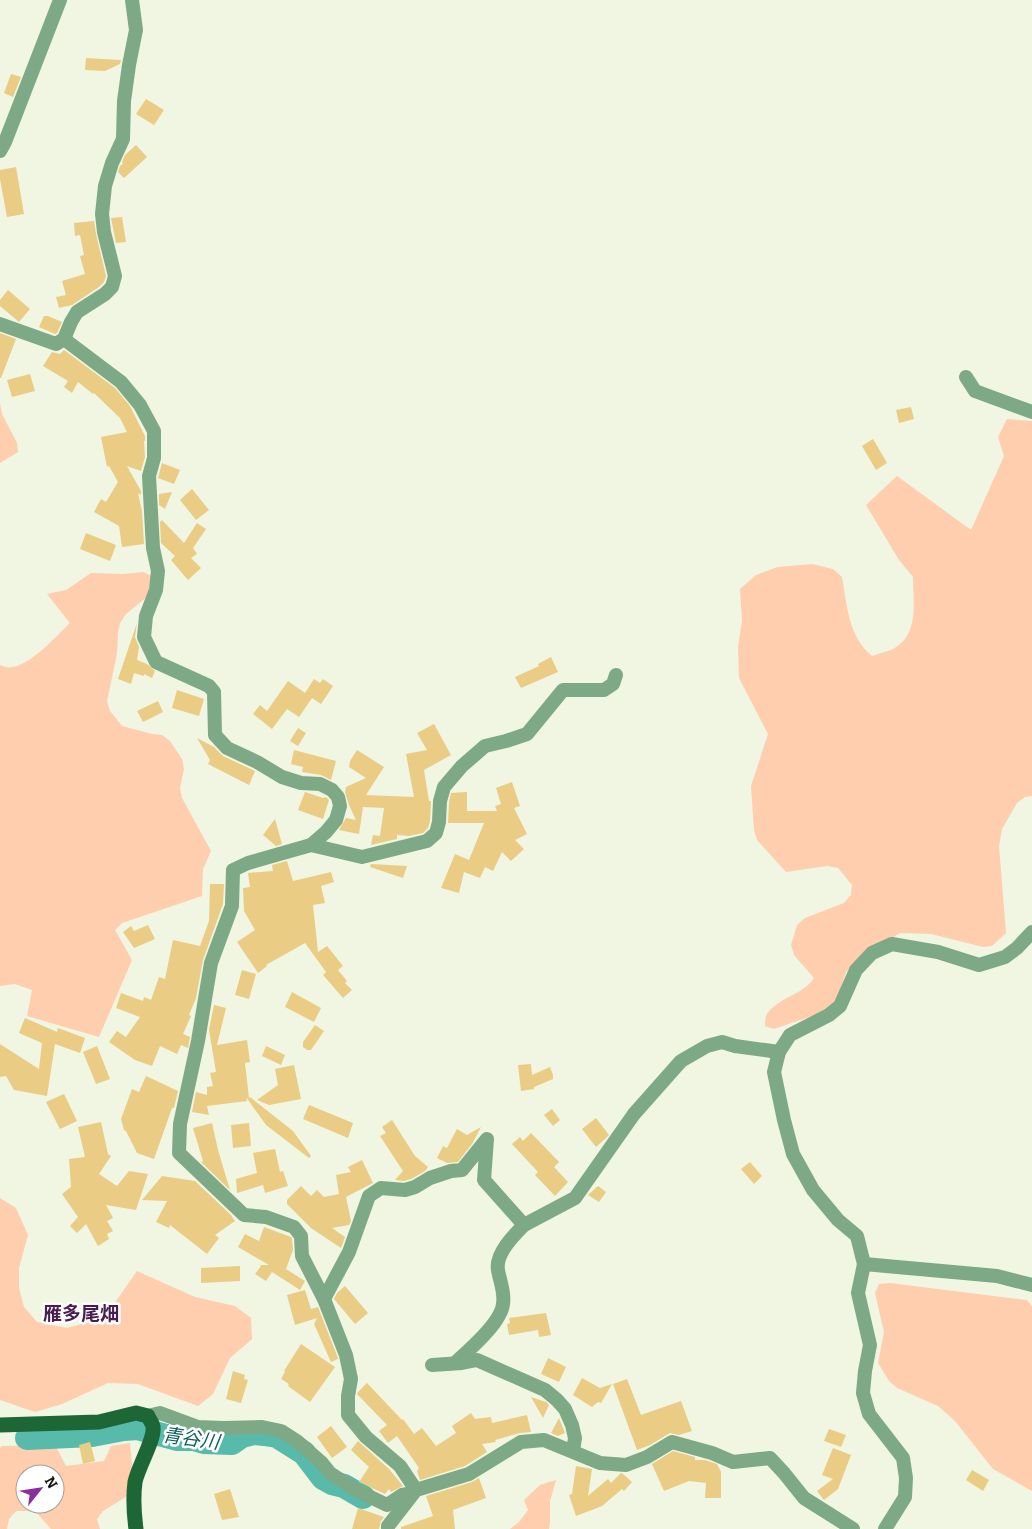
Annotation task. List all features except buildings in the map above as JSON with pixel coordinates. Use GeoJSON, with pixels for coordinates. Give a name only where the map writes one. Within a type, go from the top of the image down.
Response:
{"type":"FeatureCollection","features":[{"type":"Feature","properties":{"kind":"main road"},"geometry":{"type":"LineString","coordinates":[[0,1425],[99,1422],[136,1413],[151,1428],[135,1482],[134,1510],[136,1529]]}},
{"type":"Feature","properties":{"kind":"street"},"geometry":{"type":"LineString","coordinates":[[0,151],[60,0]]}},
{"type":"Feature","properties":{"kind":"street"},"geometry":{"type":"LineString","coordinates":[[0,324],[56,344],[64,339],[77,312],[105,294],[112,287],[116,276],[104,232],[102,207],[105,186],[112,163],[123,139],[129,66],[136,30],[132,0]]}},
{"type":"Feature","properties":{"kind":"street"},"geometry":{"type":"LineString","coordinates":[[64,339],[121,382],[140,405],[154,431],[154,458],[149,476],[153,548],[158,571],[156,590],[146,616],[144,637],[156,662],[208,686],[214,692],[215,735],[227,748],[257,762],[282,777],[301,783],[320,784],[332,790],[338,798],[340,806],[336,820],[311,845],[248,863],[233,870],[232,906],[211,963],[198,1041],[180,1124],[180,1153],[244,1215],[266,1217],[294,1227],[301,1236],[302,1256],[324,1299],[346,1355],[351,1379],[348,1396],[348,1415],[366,1437],[400,1466],[415,1492]]}},
{"type":"Feature","properties":{"kind":"street"},"geometry":{"type":"LineString","coordinates":[[966,377],[974,392],[1032,412]]}},
{"type":"Feature","properties":{"kind":"street"},"geometry":{"type":"LineString","coordinates":[[311,845],[362,857],[427,841],[436,833],[440,801],[444,787],[462,766],[484,746],[527,734],[563,690],[604,690],[613,684],[616,675]]}},
{"type":"Feature","properties":{"kind":"street"},"geometry":{"type":"LineString","coordinates":[[885,1529],[905,1497],[906,1478],[903,1458],[869,1414],[863,1393],[870,1345],[858,1293],[864,1264],[858,1236],[838,1220],[813,1190],[793,1154],[774,1072],[779,1052],[790,1035],[829,1015],[840,1006],[856,970],[872,953],[892,944],[938,952],[979,965],[1005,957],[1017,948],[1032,932]]}},
{"type":"Feature","properties":{"kind":"street"},"geometry":{"type":"LineString","coordinates":[[455,1363],[487,1333],[504,1306],[504,1291],[498,1268],[500,1257],[512,1236],[524,1225],[575,1198],[634,1114],[681,1061],[707,1046],[722,1042],[735,1046],[779,1052]]}},
{"type":"Feature","properties":{"kind":"street"},"geometry":{"type":"LineString","coordinates":[[324,1299],[349,1252],[369,1196],[381,1188],[405,1190],[415,1187],[430,1178],[462,1170],[487,1139],[484,1180],[524,1225]]}},
{"type":"Feature","properties":{"kind":"street"},"geometry":{"type":"LineString","coordinates":[[864,1264],[997,1276],[1032,1285]]}},
{"type":"Feature","properties":{"kind":"street"},"geometry":{"type":"LineString","coordinates":[[432,1365],[477,1360],[545,1390],[565,1409],[572,1425],[573,1451]]}},
{"type":"Feature","properties":{"kind":"street"},"geometry":{"type":"LineString","coordinates":[[151,1428],[160,1413],[198,1427],[262,1427],[281,1431],[298,1442],[322,1463],[330,1473],[356,1490],[388,1505],[402,1495],[469,1474],[522,1442],[544,1440],[600,1463],[626,1464],[647,1457],[672,1442],[712,1453],[733,1462],[770,1458],[784,1472],[804,1498],[853,1529]]}},
{"type":"Feature","properties":{"kind":"street"},"geometry":{"type":"LineString","coordinates":[[388,1529],[388,1526],[415,1492]]}},
{"type":"Feature","properties":{"kind":"shaded area"},"geometry":{"type":"Polygon","coordinates":[[[0,403],[2,414],[17,443],[18,452],[0,463],[0,403]]]}},
{"type":"Feature","properties":{"kind":"shaded area"},"geometry":{"type":"Polygon","coordinates":[[[1007,419],[1032,421],[1032,796],[1025,797],[1017,803],[1002,829],[999,846],[1006,933],[992,946],[983,947],[931,934],[900,933],[860,957],[846,972],[836,1002],[830,1010],[774,1029],[765,1026],[766,1015],[772,1008],[804,988],[814,978],[794,955],[791,945],[797,925],[805,918],[844,903],[851,895],[852,885],[838,868],[827,866],[786,872],[757,840],[754,830],[751,786],[768,734],[739,678],[738,647],[742,620],[740,589],[756,575],[778,567],[812,564],[833,569],[842,577],[847,609],[853,630],[864,648],[872,656],[891,650],[900,644],[911,628],[914,608],[913,577],[899,560],[866,505],[897,476],[971,530],[1004,456],[998,437],[1007,419]]]}},
{"type":"Feature","properties":{"kind":"shaded area"},"geometry":{"type":"Polygon","coordinates":[[[143,572],[152,576],[148,596],[126,614],[120,623],[117,654],[107,701],[110,711],[122,726],[162,735],[170,741],[182,759],[184,769],[180,788],[182,798],[211,851],[203,869],[202,896],[122,923],[115,930],[132,960],[99,1037],[27,1016],[32,990],[15,984],[0,986],[0,665],[8,667],[18,666],[28,661],[38,654],[70,623],[47,594],[66,590],[91,573],[123,574],[143,572]]]}},
{"type":"Feature","properties":{"kind":"shaded area"},"geometry":{"type":"Polygon","coordinates":[[[0,1198],[16,1208],[28,1235],[19,1268],[19,1288],[24,1307],[37,1322],[67,1328],[89,1322],[114,1304],[137,1271],[195,1297],[235,1306],[251,1318],[252,1339],[230,1358],[213,1394],[198,1406],[138,1384],[108,1383],[62,1404],[35,1412],[0,1400],[0,1198]]]}},
{"type":"Feature","properties":{"kind":"shaded area"},"geometry":{"type":"Polygon","coordinates":[[[890,1283],[1027,1300],[1032,1306],[1032,1491],[993,1469],[955,1421],[938,1406],[897,1388],[889,1381],[878,1363],[884,1332],[875,1293],[879,1284],[890,1283]]]}},
{"type":"Feature","properties":{"kind":"shaded area"},"geometry":{"type":"Polygon","coordinates":[[[130,1443],[134,1486],[129,1495],[103,1511],[97,1519],[100,1529],[51,1529],[38,1514],[65,1514],[65,1464],[66,1466],[104,1461],[111,1446],[130,1443]]]}},
{"type":"Feature","properties":{"kind":"shaded area"},"geometry":{"type":"Polygon","coordinates":[[[55,1445],[65,1464],[15,1464],[15,1512],[9,1519],[7,1529],[0,1529],[0,1448],[2,1446],[55,1445]]]}},
{"type":"Feature","properties":{"kind":"shaded area"},"geometry":{"type":"Polygon","coordinates":[[[556,1480],[550,1501],[549,1529],[510,1529],[519,1522],[528,1510],[524,1500],[540,1485],[556,1480]]]}},
{"type":"Feature","properties":{"kind":"waterway","name":"青谷川"},"geometry":{"type":"LineString","coordinates":[[27,1438],[92,1435],[137,1428],[177,1439],[194,1439],[204,1442],[232,1443],[242,1436],[254,1433],[277,1436],[304,1453],[323,1478],[344,1486],[363,1497]]}},
{"type":"Feature","properties":{"kind":"district","name":"雁多尾畑"},"geometry":{"type":"Point","coordinates":[81,1313]}}]}
